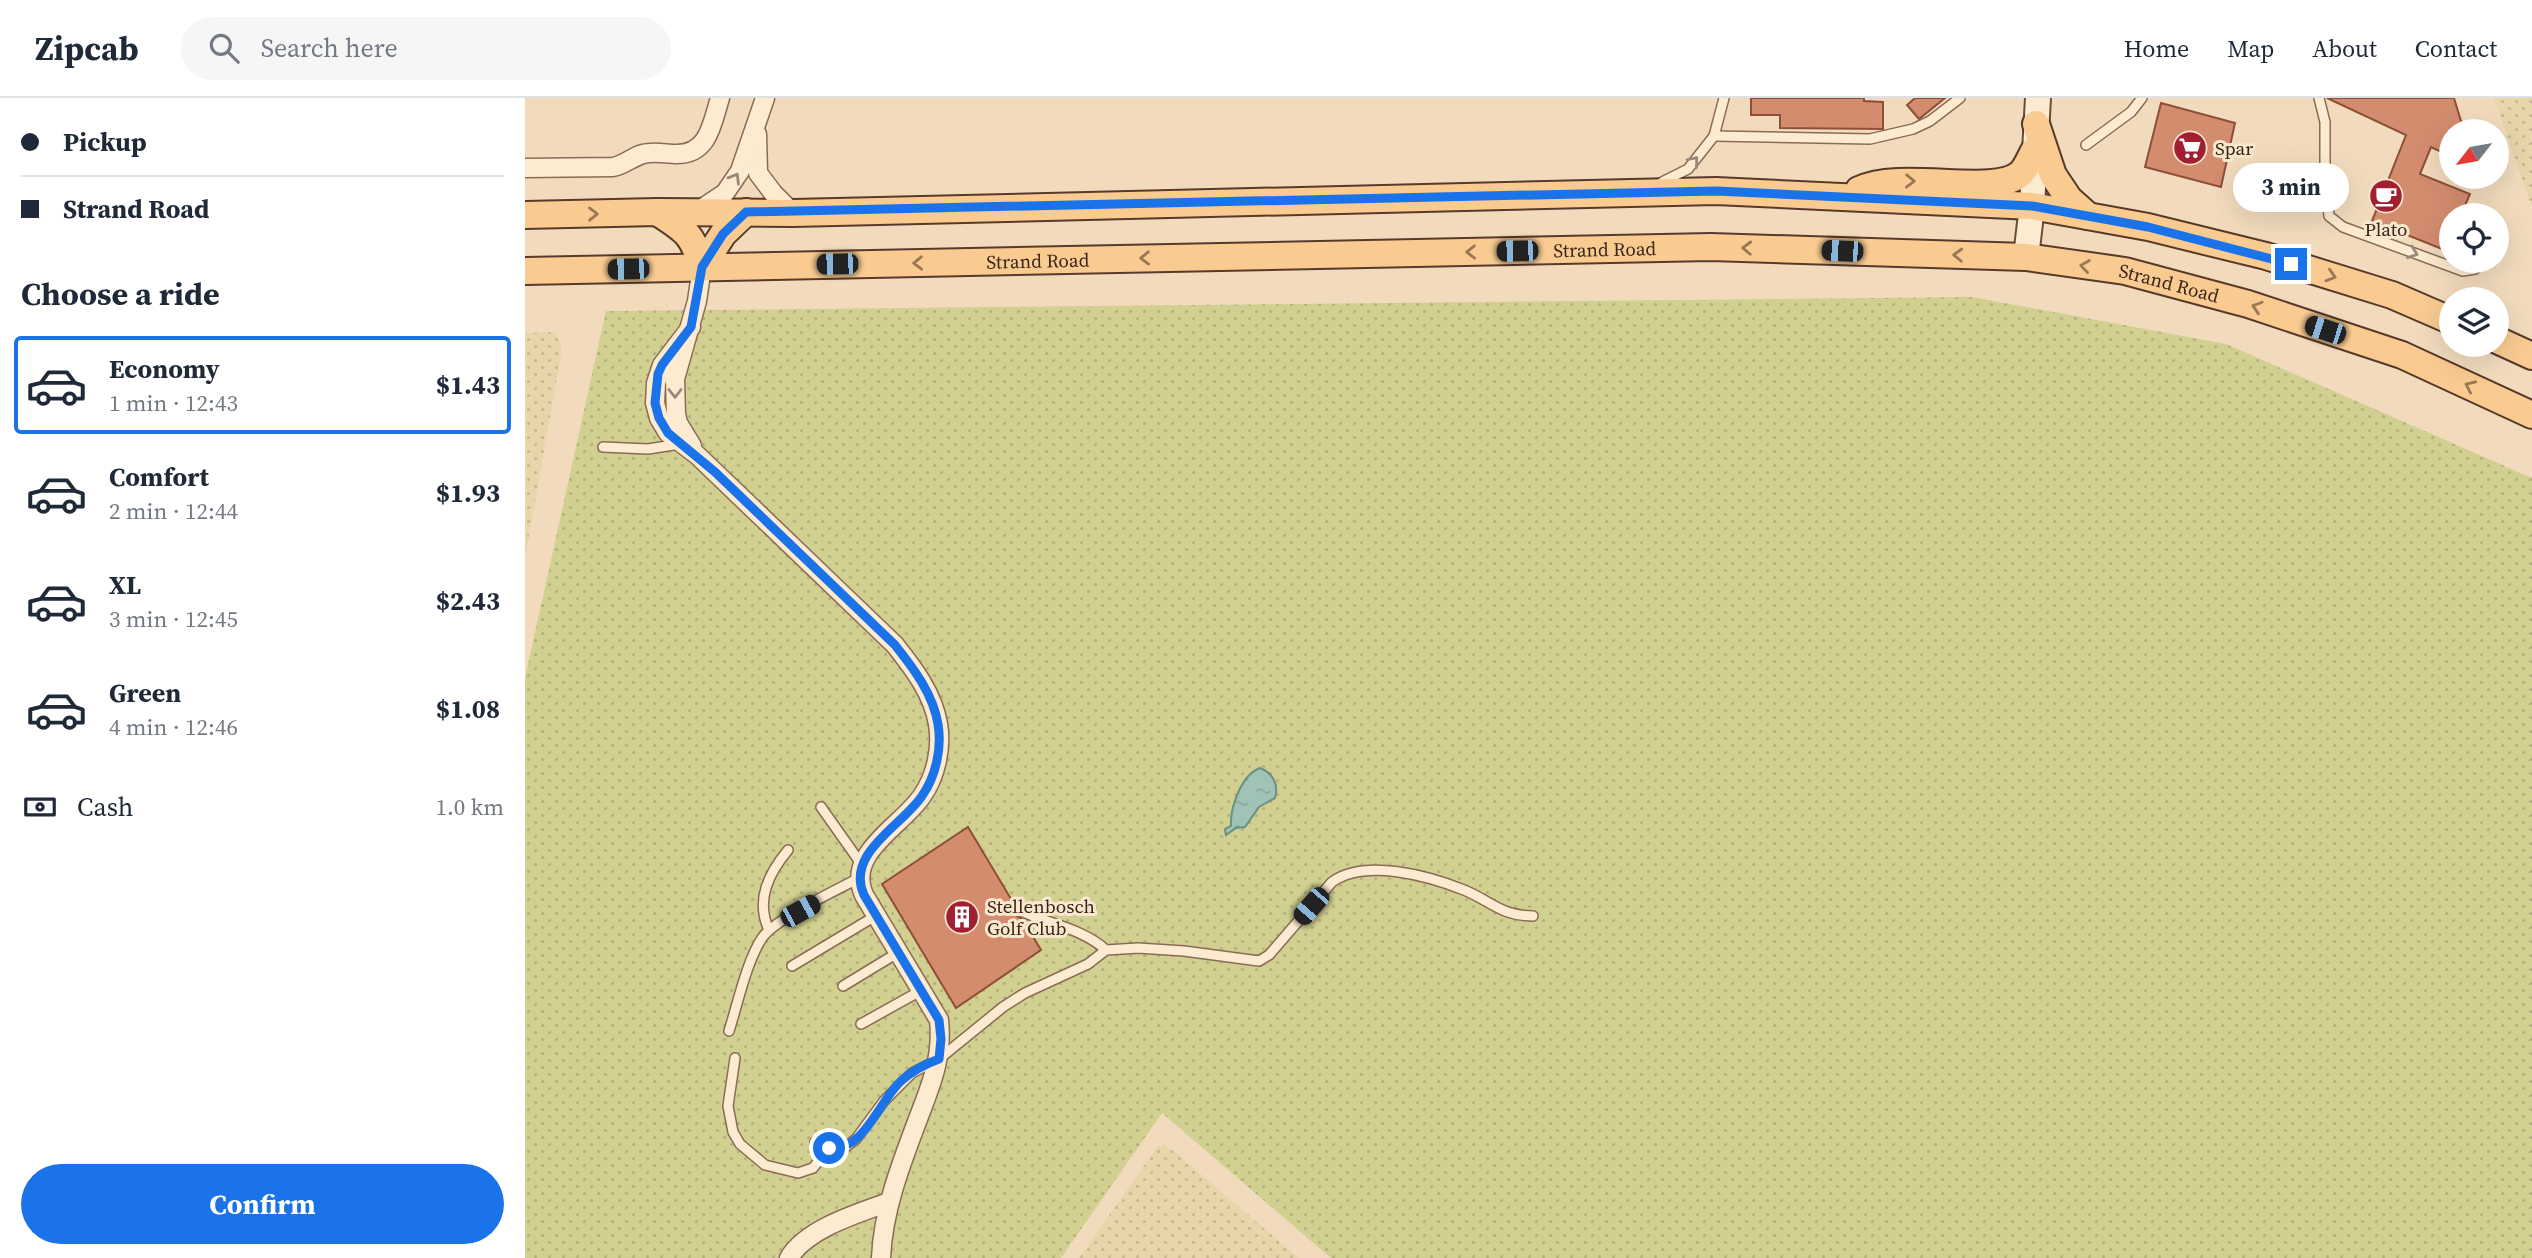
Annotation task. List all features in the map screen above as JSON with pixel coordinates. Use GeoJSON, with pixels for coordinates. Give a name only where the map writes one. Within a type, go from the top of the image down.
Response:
{"type":"FeatureCollection","features":[{"type":"Feature","properties":{"kind":"main road"},"geometry":{"type":"LineString","coordinates":[[2037,111],[2053,175],[2064,193],[2088,216]]}},
{"type":"Feature","properties":{"kind":"main road"},"geometry":{"type":"LineString","coordinates":[[1845,197],[1865,187],[1889,181],[1998,183],[2021,173],[2034,151]]}},
{"type":"Feature","properties":{"kind":"main road"},"geometry":{"type":"LineString","coordinates":[[525,215],[793,213],[1716,191],[2032,206],[2148,227],[2266,256],[2392,295],[2439,315]]}},
{"type":"Feature","properties":{"kind":"main road"},"geometry":{"type":"LineString","coordinates":[[657,212],[681,228],[695,244],[702,267]]}},
{"type":"Feature","properties":{"kind":"main road"},"geometry":{"type":"LineString","coordinates":[[702,267],[723,234],[746,212]]}},
{"type":"Feature","properties":{"kind":"main road","name":"Strand Road"},"geometry":{"type":"LineString","coordinates":[[525,271],[1711,247],[2026,257],[2126,271],[2248,304],[2402,355],[2532,415]]}},
{"type":"Feature","properties":{"kind":"main road"},"geometry":{"type":"LineString","coordinates":[[2509,345],[2532,356]]}},
{"type":"Feature","properties":{"kind":"street"},"geometry":{"type":"LineString","coordinates":[[525,168],[613,167],[624,165],[644,154],[681,154],[694,151],[704,144],[720,98]]}},
{"type":"Feature","properties":{"kind":"street"},"geometry":{"type":"LineString","coordinates":[[694,213],[725,193],[740,171],[765,98]]}},
{"type":"Feature","properties":{"kind":"street"},"geometry":{"type":"LineString","coordinates":[[2026,257],[2032,206],[2037,111]]}},
{"type":"Feature","properties":{"kind":"street"},"geometry":{"type":"LineString","coordinates":[[756,127],[758,173],[793,213]]}},
{"type":"Feature","properties":{"kind":"street"},"geometry":{"type":"LineString","coordinates":[[697,455],[678,423],[675,405],[678,363],[691,327],[702,267]]}},
{"type":"Feature","properties":{"kind":"street"},"geometry":{"type":"LineString","coordinates":[[691,327],[662,365],[656,383],[655,403],[659,418],[668,433],[697,455],[895,645],[916,671],[929,696],[939,725],[939,748],[933,777],[921,798],[874,847],[860,872],[864,895],[939,1020],[941,1039],[934,1080],[889,1202],[881,1258]]}},
{"type":"Feature","properties":{"kind":"street"},"geometry":{"type":"LineString","coordinates":[[789,1258],[795,1248],[817,1233],[889,1202]]}},
{"type":"Feature","properties":{"kind":"lane"},"geometry":{"type":"LineString","coordinates":[[1623,194],[1677,177],[1688,169],[1714,136],[1724,98]]}},
{"type":"Feature","properties":{"kind":"lane"},"geometry":{"type":"LineString","coordinates":[[1714,136],[1870,139],[1893,136],[1930,121],[1942,106],[1961,98]]}},
{"type":"Feature","properties":{"kind":"lane"},"geometry":{"type":"LineString","coordinates":[[2087,145],[2131,112],[2142,98]]}},
{"type":"Feature","properties":{"kind":"lane"},"geometry":{"type":"LineString","coordinates":[[2319,98],[2325,122],[2325,176],[2329,216],[2343,227],[2439,262]]}},
{"type":"Feature","properties":{"kind":"lane"},"geometry":{"type":"LineString","coordinates":[[604,447],[648,449],[682,443]]}},
{"type":"Feature","properties":{"kind":"lane"},"geometry":{"type":"LineString","coordinates":[[729,1031],[754,953],[769,930],[860,872],[821,807]]}},
{"type":"Feature","properties":{"kind":"lane"},"geometry":{"type":"LineString","coordinates":[[769,930],[762,907],[764,892],[769,879],[789,850]]}},
{"type":"Feature","properties":{"kind":"lane"},"geometry":{"type":"LineString","coordinates":[[815,1142],[840,1149],[856,1139],[900,1082],[924,1065],[939,1059],[1003,1007],[1025,993],[1088,964],[1106,950],[1138,948],[1184,951],[1259,961],[1269,955],[1332,882],[1346,874],[1398,872],[1427,878],[1465,890],[1511,915],[1533,916]]}},
{"type":"Feature","properties":{"kind":"lane"},"geometry":{"type":"LineString","coordinates":[[1023,912],[1080,934],[1106,950]]}},
{"type":"Feature","properties":{"kind":"lane"},"geometry":{"type":"LineString","coordinates":[[792,965],[877,915]]}},
{"type":"Feature","properties":{"kind":"lane"},"geometry":{"type":"LineString","coordinates":[[842,986],[899,952]]}},
{"type":"Feature","properties":{"kind":"lane"},"geometry":{"type":"LineString","coordinates":[[861,1024],[922,990]]}},
{"type":"Feature","properties":{"kind":"lane"},"geometry":{"type":"LineString","coordinates":[[736,1058],[727,1107],[733,1132],[740,1144],[765,1165],[798,1173],[813,1168],[829,1148]]}},
{"type":"Feature","properties":{"kind":"shaded area"},"geometry":{"type":"Polygon","coordinates":[[[2494,98],[2532,98],[2532,208],[2509,141],[2509,119],[2501,119],[2494,98]]]}},
{"type":"Feature","properties":{"kind":"shaded area","name":"Stellenbosch Golf Club"},"geometry":{"type":"Polygon","coordinates":[[[1972,297],[2226,344],[2532,478],[2532,1258],[1331,1258],[1162,1113],[1061,1258],[525,1258],[525,678],[606,311],[1972,297]]]}},
{"type":"Feature","properties":{"kind":"shaded area"},"geometry":{"type":"Polygon","coordinates":[[[554,332],[561,342],[561,355],[525,558],[525,333],[554,332]]]}},
{"type":"Feature","properties":{"kind":"shaded area"},"geometry":{"type":"Polygon","coordinates":[[[1164,1145],[1299,1258],[1079,1258],[1157,1147],[1164,1145]]]}},
{"type":"Feature","properties":{"kind":"water"},"geometry":{"type":"Polygon","coordinates":[[[1260,768],[1274,780],[1275,798],[1259,807],[1245,827],[1236,828],[1226,835],[1225,829],[1231,826],[1232,810],[1242,785],[1247,777],[1260,768]]]}},
{"type":"Feature","properties":{"kind":"building"},"geometry":{"type":"Polygon","coordinates":[[[1751,98],[1864,98],[1864,101],[1883,102],[1883,129],[1780,128],[1780,115],[1751,115],[1751,98]]]}},
{"type":"Feature","properties":{"kind":"building"},"geometry":{"type":"Polygon","coordinates":[[[1915,98],[1945,98],[1919,119],[1907,105],[1915,98]]]}},
{"type":"Feature","properties":{"kind":"building"},"geometry":{"type":"Polygon","coordinates":[[[2327,98],[2454,98],[2460,119],[2439,119],[2439,151],[2431,147],[2420,174],[2439,182],[2439,189],[2458,189],[2470,194],[2466,203],[2439,203],[2439,248],[2372,221],[2406,135],[2327,98]]]}},
{"type":"Feature","properties":{"kind":"building","name":"Spar"},"geometry":{"type":"Polygon","coordinates":[[[2161,103],[2235,123],[2221,187],[2145,167],[2161,103]]]}},
{"type":"Feature","properties":{"kind":"building","name":"Stellenbosch Golf Club"},"geometry":{"type":"Polygon","coordinates":[[[968,827],[1017,909],[1017,916],[1023,920],[1041,950],[956,1008],[882,884],[968,827]]]}},
{"type":"Feature","properties":{"kind":"place","name":"Spar"},"geometry":{"type":"Point","coordinates":[2190,148]}},
{"type":"Feature","properties":{"kind":"place","name":"Plato"},"geometry":{"type":"Point","coordinates":[2386,196]}},
{"type":"Feature","properties":{"kind":"place","name":"Stellenbosch Golf Club"},"geometry":{"type":"Point","coordinates":[962,917]}},
{"type":"Feature","properties":{"kind":"route"},"geometry":{"type":"LineString","coordinates":[[829,1148],[840,1149],[856,1139],[900,1082],[924,1065],[939,1059],[939,1020],[864,895],[859,878],[867,856],[921,798],[933,777],[939,748],[939,725],[935,710],[916,671],[895,645],[822,572],[697,455],[668,433],[659,418],[655,403],[658,374],[691,327],[702,267],[723,234],[746,212],[848,212],[1716,191],[2032,206],[2148,227],[2291,264]]}}]}
